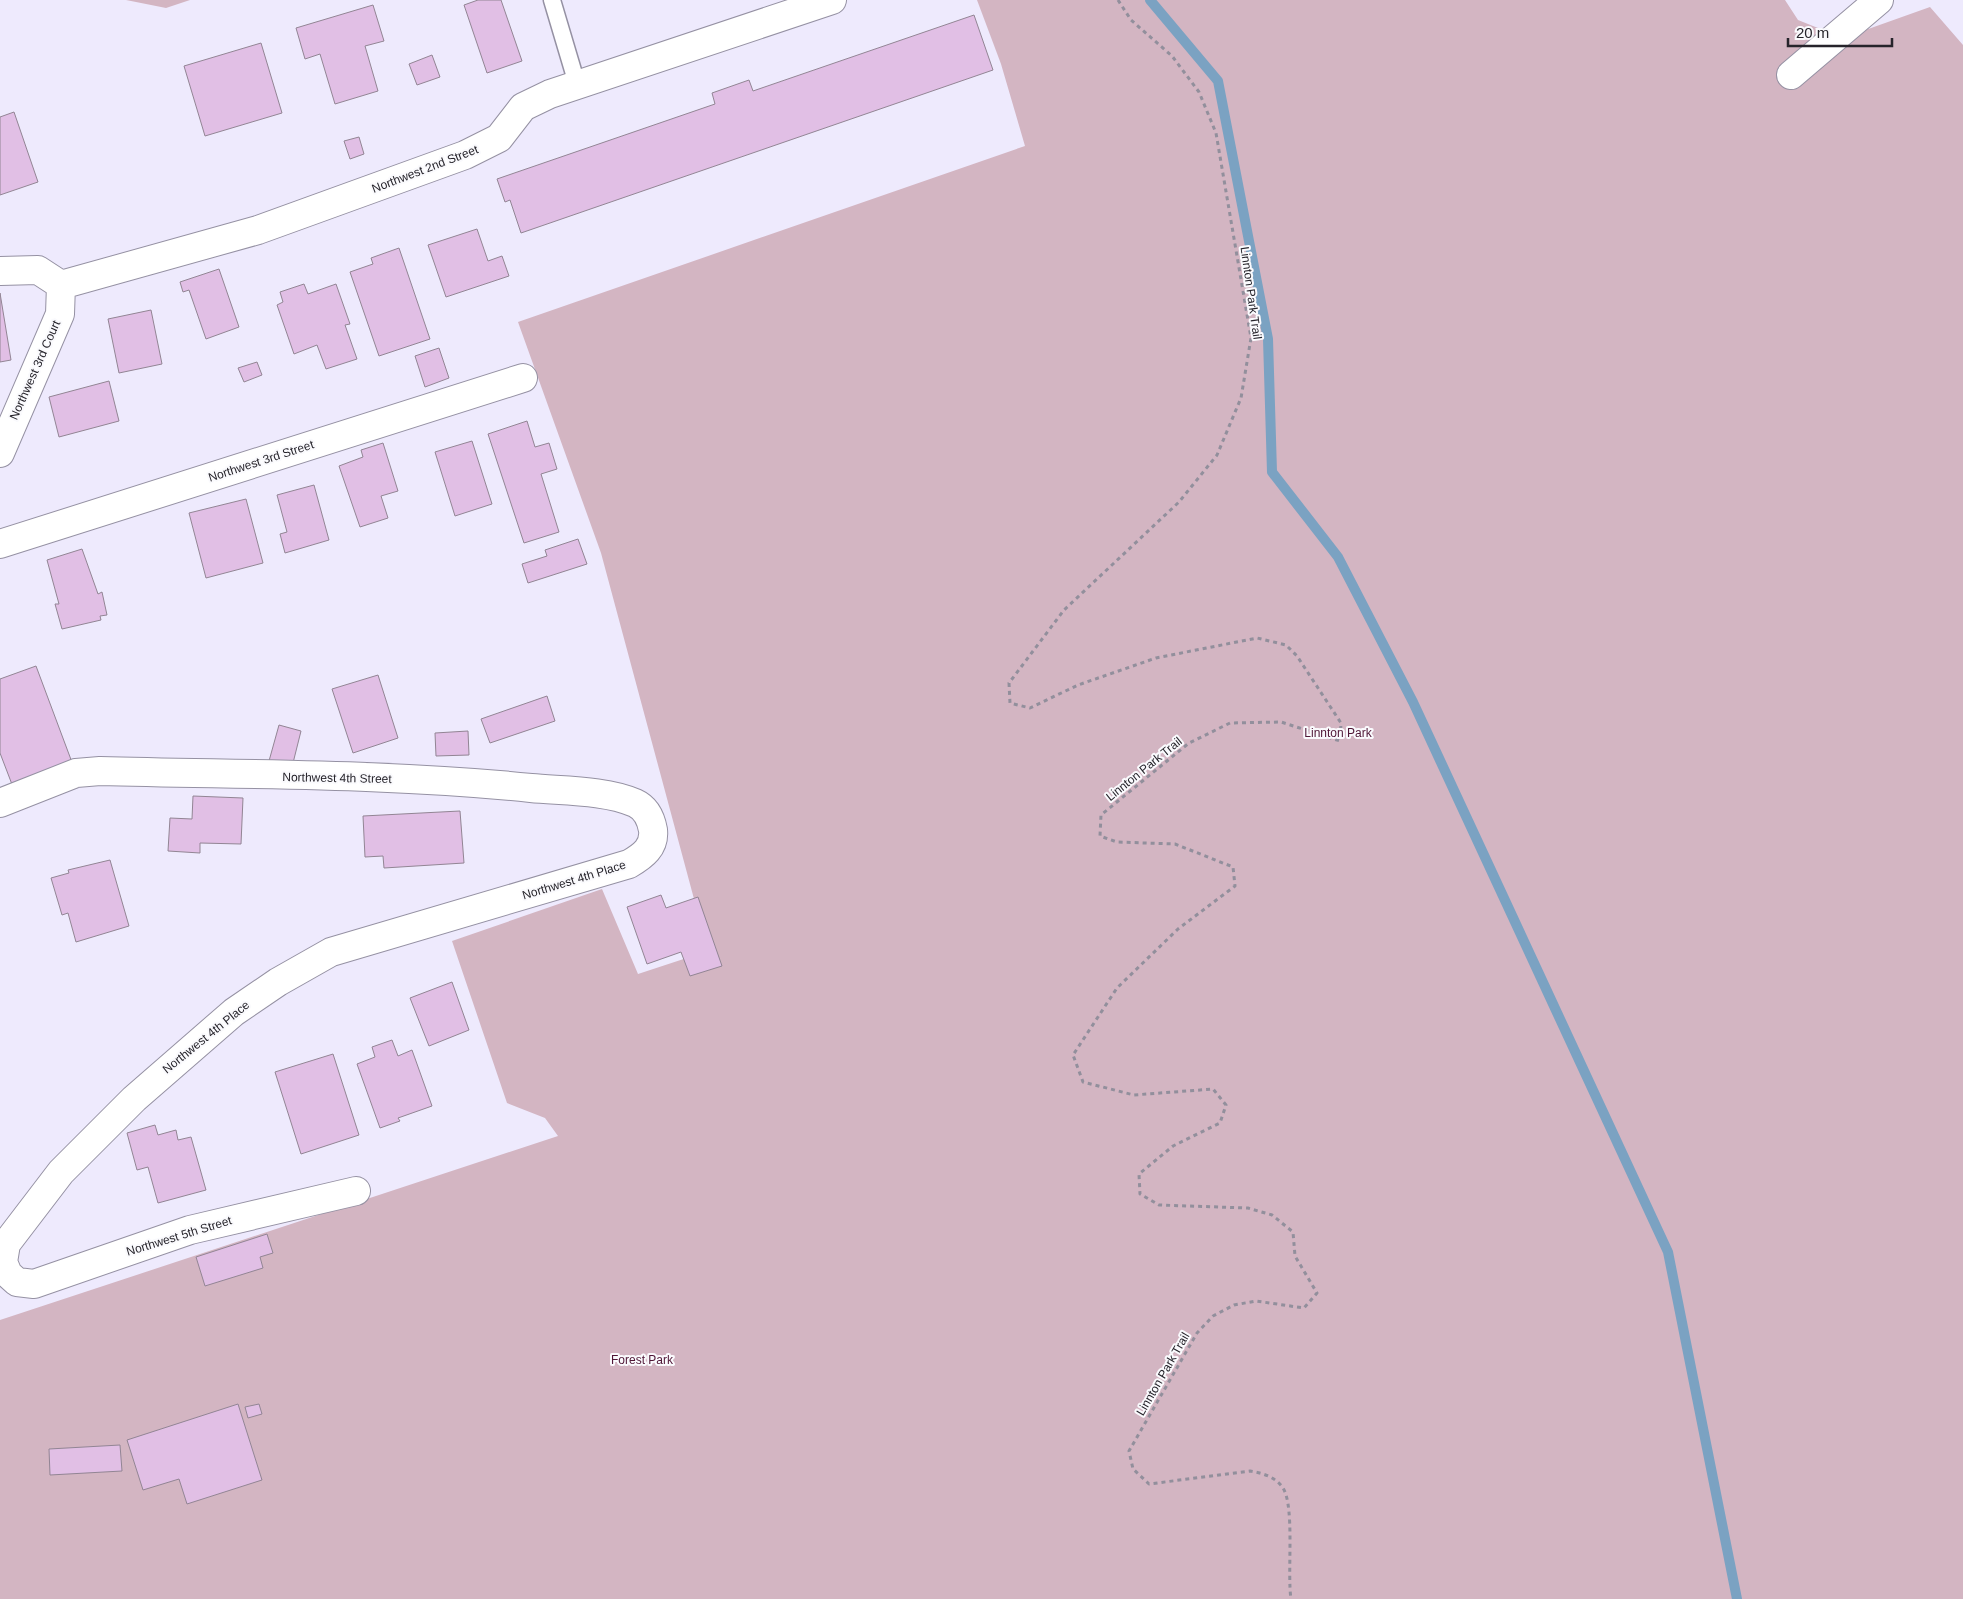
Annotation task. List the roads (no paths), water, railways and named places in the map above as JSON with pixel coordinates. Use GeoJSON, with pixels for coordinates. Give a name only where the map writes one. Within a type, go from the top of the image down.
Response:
{"type":"FeatureCollection","features":[{"type":"Feature","properties":{"kind":"street","name":"Northwest 2nd Street"},"geometry":{"type":"LineString","coordinates":[[61,285],[258,230],[465,155],[500,138],[523,107],[550,94],[832,0]]}},
{"type":"Feature","properties":{"kind":"street"},"geometry":{"type":"LineString","coordinates":[[1791,75],[1879,0]]}},
{"type":"Feature","properties":{"kind":"street"},"geometry":{"type":"LineString","coordinates":[[0,271],[38,270],[61,285]]}},
{"type":"Feature","properties":{"kind":"street","name":"Northwest 3rd Court"},"geometry":{"type":"LineString","coordinates":[[0,453],[60,314],[61,285]]}},
{"type":"Feature","properties":{"kind":"street","name":"Northwest 3rd Street"},"geometry":{"type":"LineString","coordinates":[[0,544],[523,378]]}},
{"type":"Feature","properties":{"kind":"street","name":"Northwest 4th Street"},"geometry":{"type":"LineString","coordinates":[[0,803],[76,773],[100,771],[418,780],[512,786],[610,796],[637,803],[651,818],[654,838]]}},
{"type":"Feature","properties":{"kind":"street","name":"Northwest 4th Place"},"geometry":{"type":"LineString","coordinates":[[8,1274],[4,1262],[6,1244],[61,1172],[134,1099],[234,1012],[278,982],[332,952],[629,864],[645,856],[654,838]]}},
{"type":"Feature","properties":{"kind":"street","name":"Northwest 5th Street"},"geometry":{"type":"LineString","coordinates":[[8,1274],[17,1282],[34,1284],[190,1230],[356,1191]]}},
{"type":"Feature","properties":{"kind":"lane"},"geometry":{"type":"LineString","coordinates":[[552,0],[577,84]]}},
{"type":"Feature","properties":{"kind":"waterway"},"geometry":{"type":"LineString","coordinates":[[1150,0],[1218,81],[1268,339],[1272,472],[1338,557],[1413,702],[1668,1252],[1737,1599]]}},
{"type":"Feature","properties":{"kind":"park label","name":"Linnton Park"},"geometry":{"type":"Point","coordinates":[1338,733]}},
{"type":"Feature","properties":{"kind":"park label","name":"Forest Park"},"geometry":{"type":"Point","coordinates":[642,1360]}}]}
